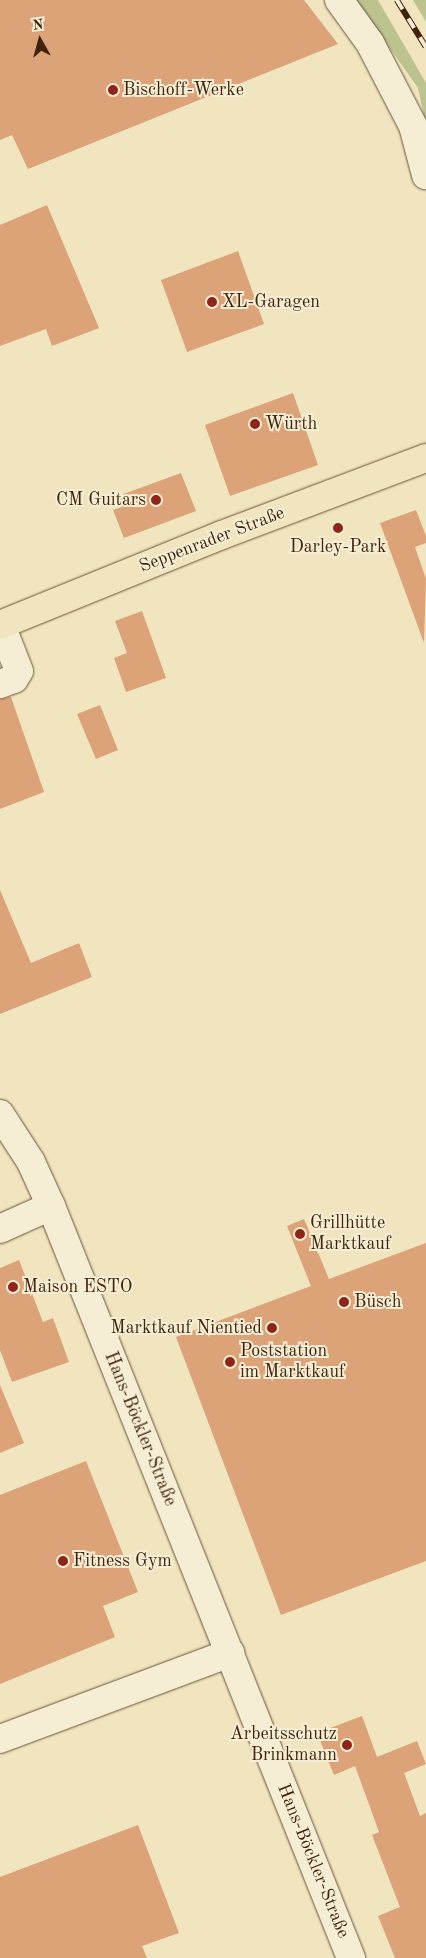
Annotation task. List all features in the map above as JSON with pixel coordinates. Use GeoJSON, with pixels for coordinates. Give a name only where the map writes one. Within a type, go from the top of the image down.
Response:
{"type":"FeatureCollection","features":[{"type":"Feature","properties":{"kind":"main road","name":"Seppenrader Straße"},"geometry":{"type":"LineString","coordinates":[[0,625],[222,535],[426,458]]}},
{"type":"Feature","properties":{"kind":"street"},"geometry":{"type":"LineString","coordinates":[[340,0],[370,43],[413,126],[426,175]]}},
{"type":"Feature","properties":{"kind":"street"},"geometry":{"type":"LineString","coordinates":[[0,625],[19,671],[14,678],[0,684]]}},
{"type":"Feature","properties":{"kind":"street","name":"Hans-Böckler-Straße"},"geometry":{"type":"LineString","coordinates":[[0,1114],[30,1162],[51,1206],[351,1958]]}},
{"type":"Feature","properties":{"kind":"street"},"geometry":{"type":"LineString","coordinates":[[0,1229],[51,1206]]}},
{"type":"Feature","properties":{"kind":"street"},"geometry":{"type":"LineString","coordinates":[[0,1739],[230,1653]]}},
{"type":"Feature","properties":{"kind":"green space"},"geometry":{"type":"Polygon","coordinates":[[[356,0],[378,0],[426,83],[426,125],[418,88],[356,0]]]}},
{"type":"Feature","properties":{"kind":"green space"},"geometry":{"type":"Polygon","coordinates":[[[413,0],[426,0],[426,22],[413,0]]]}},
{"type":"Feature","properties":{"kind":"building","name":"Bischoff-Werke"},"geometry":{"type":"Polygon","coordinates":[[[0,0],[304,0],[338,44],[28,169],[12,135],[0,140],[0,0]]]}},
{"type":"Feature","properties":{"kind":"building"},"geometry":{"type":"Polygon","coordinates":[[[47,205],[99,328],[52,346],[46,329],[0,346],[0,225],[47,205]]]}},
{"type":"Feature","properties":{"kind":"building","name":"XL-Garagen"},"geometry":{"type":"Polygon","coordinates":[[[238,251],[264,324],[187,352],[161,280],[238,251]]]}},
{"type":"Feature","properties":{"kind":"building"},"geometry":{"type":"Polygon","coordinates":[[[293,393],[318,465],[230,496],[205,425],[293,393]]]}},
{"type":"Feature","properties":{"kind":"building"},"geometry":{"type":"Polygon","coordinates":[[[181,473],[196,511],[124,538],[113,510],[122,507],[118,496],[181,473]]]}},
{"type":"Feature","properties":{"kind":"building"},"geometry":{"type":"Polygon","coordinates":[[[416,510],[426,536],[426,543],[415,547],[426,579],[424,643],[380,523],[416,510]]]}},
{"type":"Feature","properties":{"kind":"building"},"geometry":{"type":"Polygon","coordinates":[[[142,611],[166,678],[126,692],[114,658],[127,653],[115,621],[142,611]]]}},
{"type":"Feature","properties":{"kind":"building"},"geometry":{"type":"Polygon","coordinates":[[[11,697],[44,792],[0,809],[0,699],[11,697]]]}},
{"type":"Feature","properties":{"kind":"building"},"geometry":{"type":"Polygon","coordinates":[[[100,705],[118,750],[96,759],[77,714],[100,705]]]}},
{"type":"Feature","properties":{"kind":"building"},"geometry":{"type":"Polygon","coordinates":[[[0,890],[31,963],[79,943],[92,977],[0,1014],[0,890]]]}},
{"type":"Feature","properties":{"kind":"building"},"geometry":{"type":"Polygon","coordinates":[[[304,1219],[329,1279],[426,1243],[426,1561],[281,1615],[176,1337],[311,1286],[287,1226],[304,1219]]]}},
{"type":"Feature","properties":{"kind":"building"},"geometry":{"type":"Polygon","coordinates":[[[19,1260],[43,1322],[53,1318],[69,1362],[12,1382],[0,1350],[0,1268],[19,1260]]]}},
{"type":"Feature","properties":{"kind":"building"},"geometry":{"type":"Polygon","coordinates":[[[0,1385],[24,1443],[0,1453],[0,1385]]]}},
{"type":"Feature","properties":{"kind":"building","name":"Fitness Gym"},"geometry":{"type":"Polygon","coordinates":[[[86,1461],[138,1592],[103,1606],[115,1637],[0,1684],[0,1495],[86,1461]]]}},
{"type":"Feature","properties":{"kind":"building"},"geometry":{"type":"Polygon","coordinates":[[[362,1716],[377,1757],[417,1741],[426,1764],[404,1773],[420,1816],[426,1813],[426,1958],[395,1958],[378,1916],[400,1907],[372,1835],[379,1832],[355,1766],[334,1775],[317,1733],[362,1716]]]}},
{"type":"Feature","properties":{"kind":"building"},"geometry":{"type":"Polygon","coordinates":[[[138,1825],[179,1933],[142,1946],[147,1958],[0,1958],[0,1877],[138,1825]]]}},
{"type":"Feature","properties":{"kind":"railway"},"geometry":{"type":"LineString","coordinates":[[397,0],[426,47]]}},
{"type":"Feature","properties":{"kind":"place","name":"Bischoff-Werke"},"geometry":{"type":"Point","coordinates":[113,90]}},
{"type":"Feature","properties":{"kind":"place","name":"XL-Garagen"},"geometry":{"type":"Point","coordinates":[212,302]}},
{"type":"Feature","properties":{"kind":"place","name":"Würth"},"geometry":{"type":"Point","coordinates":[255,424]}},
{"type":"Feature","properties":{"kind":"place","name":"CM Guitars"},"geometry":{"type":"Point","coordinates":[156,500]}},
{"type":"Feature","properties":{"kind":"place","name":"Darley-Park"},"geometry":{"type":"Point","coordinates":[338,528]}},
{"type":"Feature","properties":{"kind":"place","name":"Grillhütte Marktkauf"},"geometry":{"type":"Point","coordinates":[300,1234]}},
{"type":"Feature","properties":{"kind":"place","name":"Maison ESTO"},"geometry":{"type":"Point","coordinates":[13,1287]}},
{"type":"Feature","properties":{"kind":"place","name":"Büsch"},"geometry":{"type":"Point","coordinates":[344,1302]}},
{"type":"Feature","properties":{"kind":"place","name":"Marktkauf Nientied"},"geometry":{"type":"Point","coordinates":[272,1328]}},
{"type":"Feature","properties":{"kind":"place","name":"Poststation im Marktkauf"},"geometry":{"type":"Point","coordinates":[230,1362]}},
{"type":"Feature","properties":{"kind":"place","name":"Fitness Gym"},"geometry":{"type":"Point","coordinates":[63,1561]}},
{"type":"Feature","properties":{"kind":"place","name":"Arbeitsschutz Brinkmann"},"geometry":{"type":"Point","coordinates":[347,1745]}}]}
